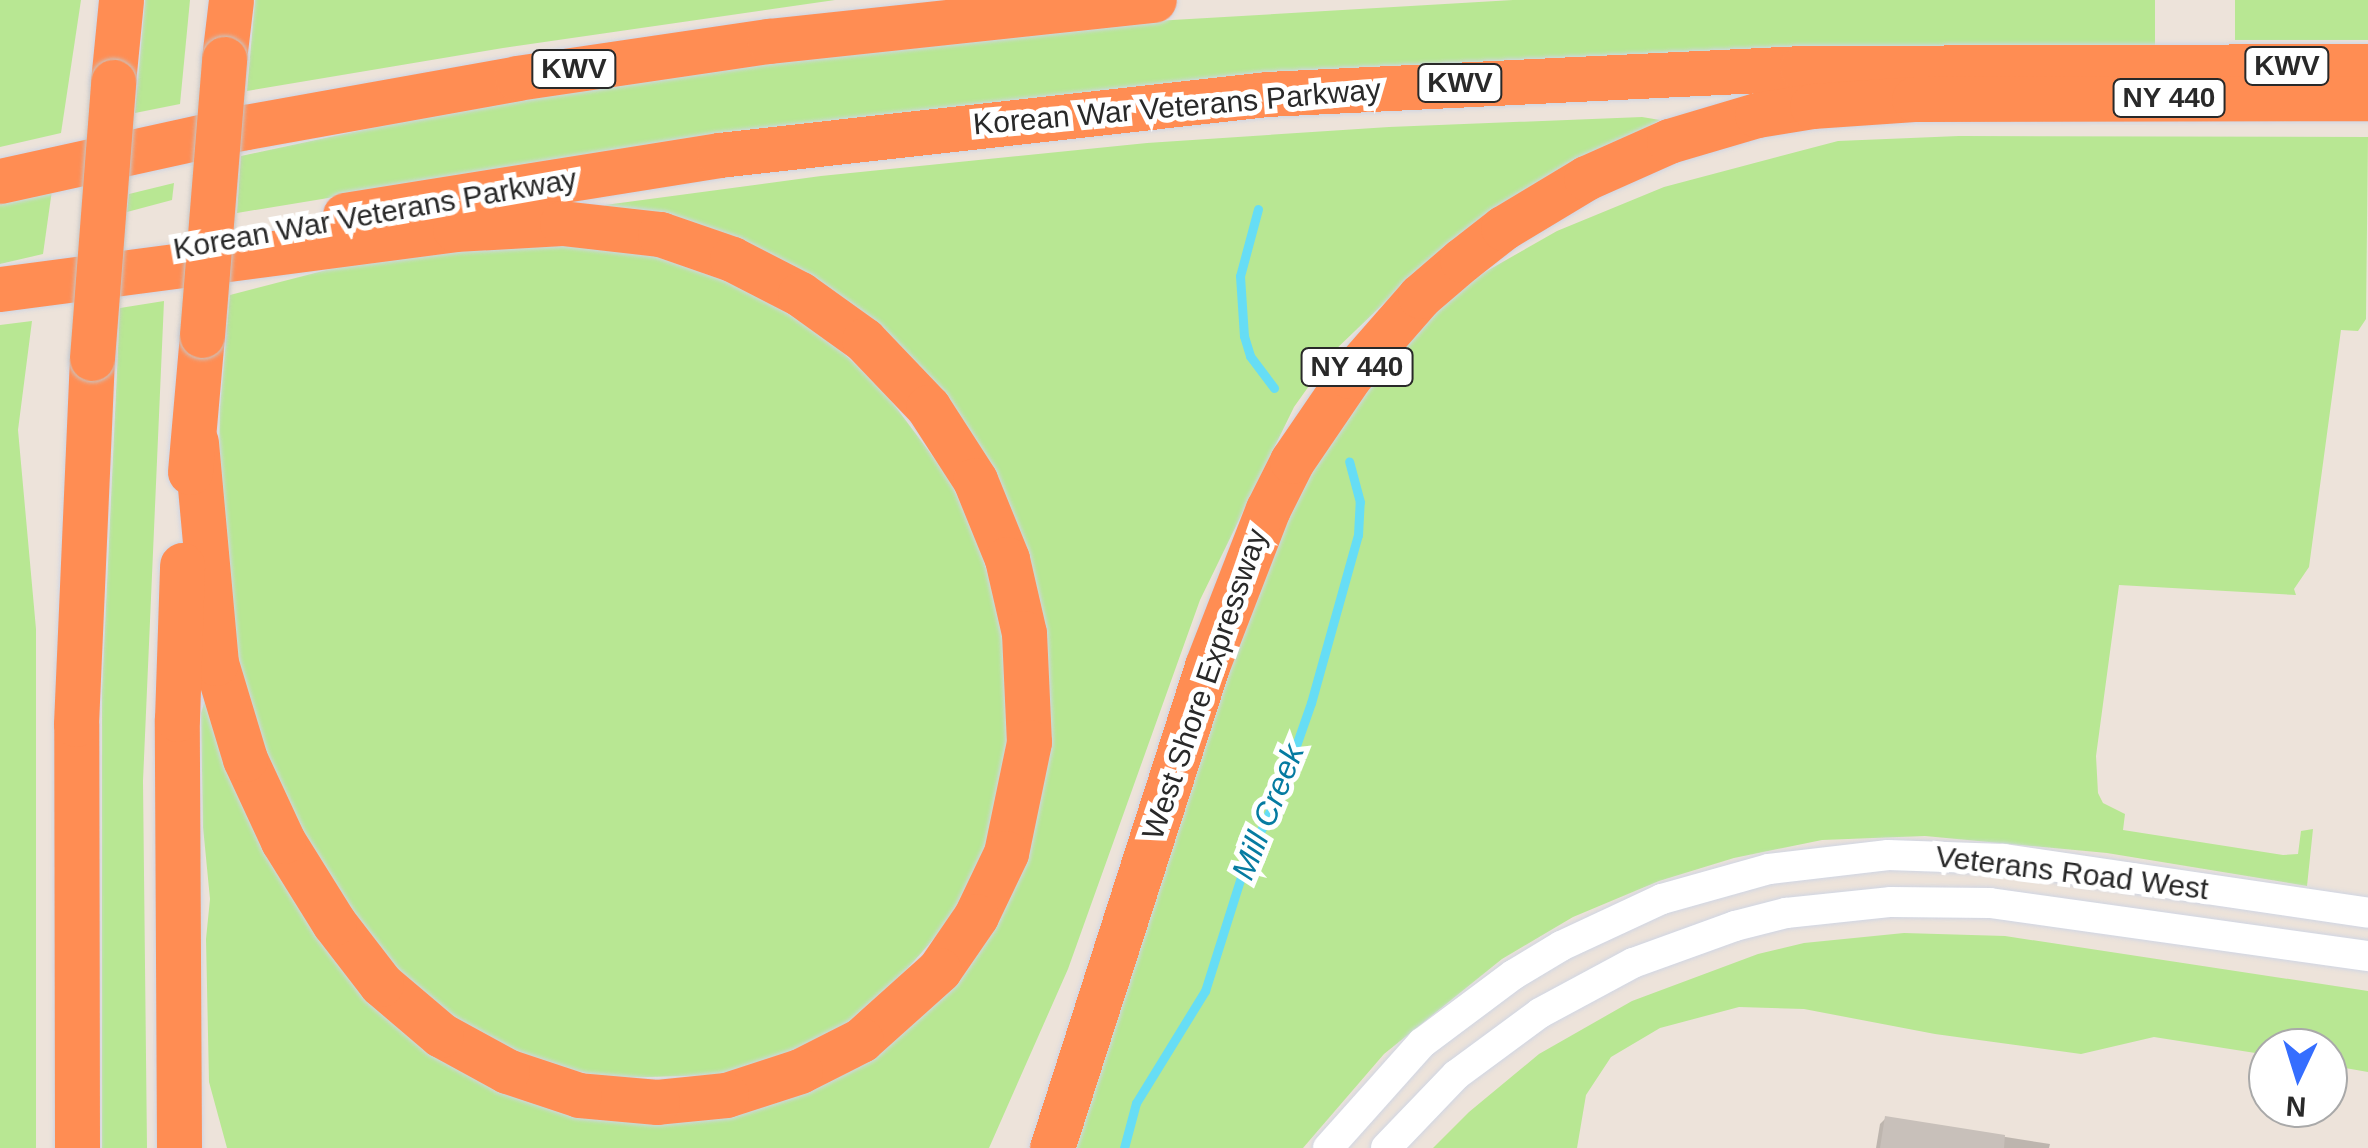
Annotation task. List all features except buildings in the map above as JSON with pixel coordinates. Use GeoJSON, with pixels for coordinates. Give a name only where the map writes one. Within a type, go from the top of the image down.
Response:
{"type":"FeatureCollection","features":[{"type":"Feature","properties":{"kind":"highway"},"geometry":{"type":"LineString","coordinates":[[77,1148],[76,724],[92,358],[121,0]]}},
{"type":"Feature","properties":{"kind":"highway"},"geometry":{"type":"LineString","coordinates":[[178,1148],[178,661],[186,498],[196,442],[231,0]]}},
{"type":"Feature","properties":{"kind":"highway","name":"KWV"},"geometry":{"type":"LineString","coordinates":[[0,181],[246,127],[518,78],[769,40],[1154,0]]}},
{"type":"Feature","properties":{"kind":"highway","name":"Korean War Veterans Parkway"},"geometry":{"type":"LineString","coordinates":[[0,287],[477,192],[719,155],[1170,102],[1398,86],[1802,68],[2368,66]]}},
{"type":"Feature","properties":{"kind":"highway","name":"West Shore Expressway"},"geometry":{"type":"LineString","coordinates":[[1052,1148],[1195,700],[1268,509],[1292,462],[1350,376],[1420,296],[1462,260],[1547,200],[1636,154],[1712,126],[1794,109],[1914,98],[2368,98]]}},
{"type":"Feature","properties":{"kind":"highway"},"geometry":{"type":"LineString","coordinates":[[0,287],[454,230],[562,223],[624,228],[696,245],[800,294],[864,340],[928,407],[974,480],[1007,559],[1024,633],[1029,742],[1006,853],[976,916],[939,970],[860,1040],[800,1071],[726,1095],[657,1102],[578,1095],[507,1072],[464,1050],[410,1012],[358,956],[310,885],[264,802],[229,713],[216,664],[196,442]]}},
{"type":"Feature","properties":{"kind":"street","name":"Veterans Road West"},"geometry":{"type":"LineString","coordinates":[[1328,1148],[1384,1080],[1466,1008],[1561,946],[1662,898],[1769,868],[1888,855],[2004,860],[2368,913]]}},
{"type":"Feature","properties":{"kind":"street"},"geometry":{"type":"LineString","coordinates":[[2076,912],[2083,869]]}},
{"type":"Feature","properties":{"kind":"street","name":"Veterans Road West"},"geometry":{"type":"LineString","coordinates":[[1386,1148],[1456,1075],[1540,1013],[1633,963],[1683,943],[1786,913],[1873,903],[1990,903],[2076,912],[2368,956]]}},
{"type":"Feature","properties":{"kind":"street"},"geometry":{"type":"LineString","coordinates":[[2165,926],[2285,930],[2304,926],[2324,906]]}},
{"type":"Feature","properties":{"kind":"green space"},"geometry":{"type":"Polygon","coordinates":[[[0,0],[81,0],[61,133],[0,147],[0,0]]]}},
{"type":"Feature","properties":{"kind":"green space"},"geometry":{"type":"Polygon","coordinates":[[[145,0],[190,0],[180,104],[135,113],[145,0]]]}},
{"type":"Feature","properties":{"kind":"green space"},"geometry":{"type":"Polygon","coordinates":[[[255,0],[835,0],[503,48],[247,91],[255,0]]]}},
{"type":"Feature","properties":{"kind":"green space"},"geometry":{"type":"Polygon","coordinates":[[[1513,0],[2155,0],[2155,47],[698,137],[237,213],[241,156],[521,96],[735,66],[1155,21],[1513,0]]]}},
{"type":"Feature","properties":{"kind":"green space"},"geometry":{"type":"Polygon","coordinates":[[[2235,0],[2368,0],[2368,40],[2235,40],[2235,0]]]}},
{"type":"Feature","properties":{"kind":"green space"},"geometry":{"type":"Polygon","coordinates":[[[1642,117],[1660,120],[1424,265],[1333,352],[1294,407],[1200,600],[1068,969],[989,1148],[227,1148],[209,1082],[206,939],[210,899],[203,827],[201,713],[206,697],[339,954],[598,1112],[913,1015],[1046,717],[928,385],[607,212],[605,205],[821,176],[1147,143],[1389,127],[1642,117]]]}},
{"type":"Feature","properties":{"kind":"green space"},"geometry":{"type":"Polygon","coordinates":[[[1959,136],[2368,137],[2366,319],[2358,331],[2341,330],[2309,567],[2294,589],[2296,595],[2119,585],[2096,756],[2098,793],[2103,803],[2125,814],[2123,830],[2283,855],[2298,854],[2301,831],[2313,829],[2307,886],[2107,853],[1925,836],[1822,840],[1734,858],[1659,881],[1573,917],[1502,959],[1384,1054],[1303,1148],[1069,1148],[1245,620],[1278,535],[1338,423],[1437,309],[1471,280],[1557,231],[1664,187],[1838,141],[1959,136]]]}},
{"type":"Feature","properties":{"kind":"green space"},"geometry":{"type":"Polygon","coordinates":[[[53,183],[43,254],[0,264],[0,198],[53,183]]]}},
{"type":"Feature","properties":{"kind":"green space"},"geometry":{"type":"Polygon","coordinates":[[[174,183],[172,200],[127,212],[129,194],[174,183]]]}},
{"type":"Feature","properties":{"kind":"green space"},"geometry":{"type":"Polygon","coordinates":[[[589,242],[646,253],[754,291],[832,343],[880,386],[949,478],[977,540],[996,600],[1007,661],[1009,726],[993,824],[977,868],[946,925],[885,994],[839,1029],[772,1060],[722,1075],[612,1078],[550,1066],[491,1041],[438,1008],[394,967],[346,907],[297,826],[268,766],[239,679],[217,552],[220,407],[230,295],[338,267],[497,246],[589,242]]]}},
{"type":"Feature","properties":{"kind":"green space"},"geometry":{"type":"Polygon","coordinates":[[[164,301],[143,781],[147,1148],[102,1148],[102,690],[120,308],[164,301]]]}},
{"type":"Feature","properties":{"kind":"green space"},"geometry":{"type":"Polygon","coordinates":[[[32,321],[18,430],[36,629],[36,1148],[0,1148],[0,325],[32,321]]]}},
{"type":"Feature","properties":{"kind":"green space"},"geometry":{"type":"Polygon","coordinates":[[[1904,933],[2005,936],[2368,991],[2368,1072],[2348,1068],[2348,1028],[2248,1028],[2248,1052],[2154,1037],[2081,1054],[1935,1034],[1804,1009],[1739,1007],[1660,1028],[1611,1057],[1586,1095],[1577,1148],[1433,1148],[1469,1112],[1539,1054],[1632,1001],[1758,954],[1804,943],[1904,933]]]}},
{"type":"Feature","properties":{"kind":"waterway","name":"Mill Creek"},"geometry":{"type":"LineString","coordinates":[[1258,209],[1240,276],[1244,336],[1250,356],[1274,388]]}},
{"type":"Feature","properties":{"kind":"waterway","name":"Mill Creek"},"geometry":{"type":"LineString","coordinates":[[1124,1148],[1136,1103],[1205,991],[1244,867],[1284,780],[1311,703],[1358,535],[1360,502],[1349,461]]}}]}
